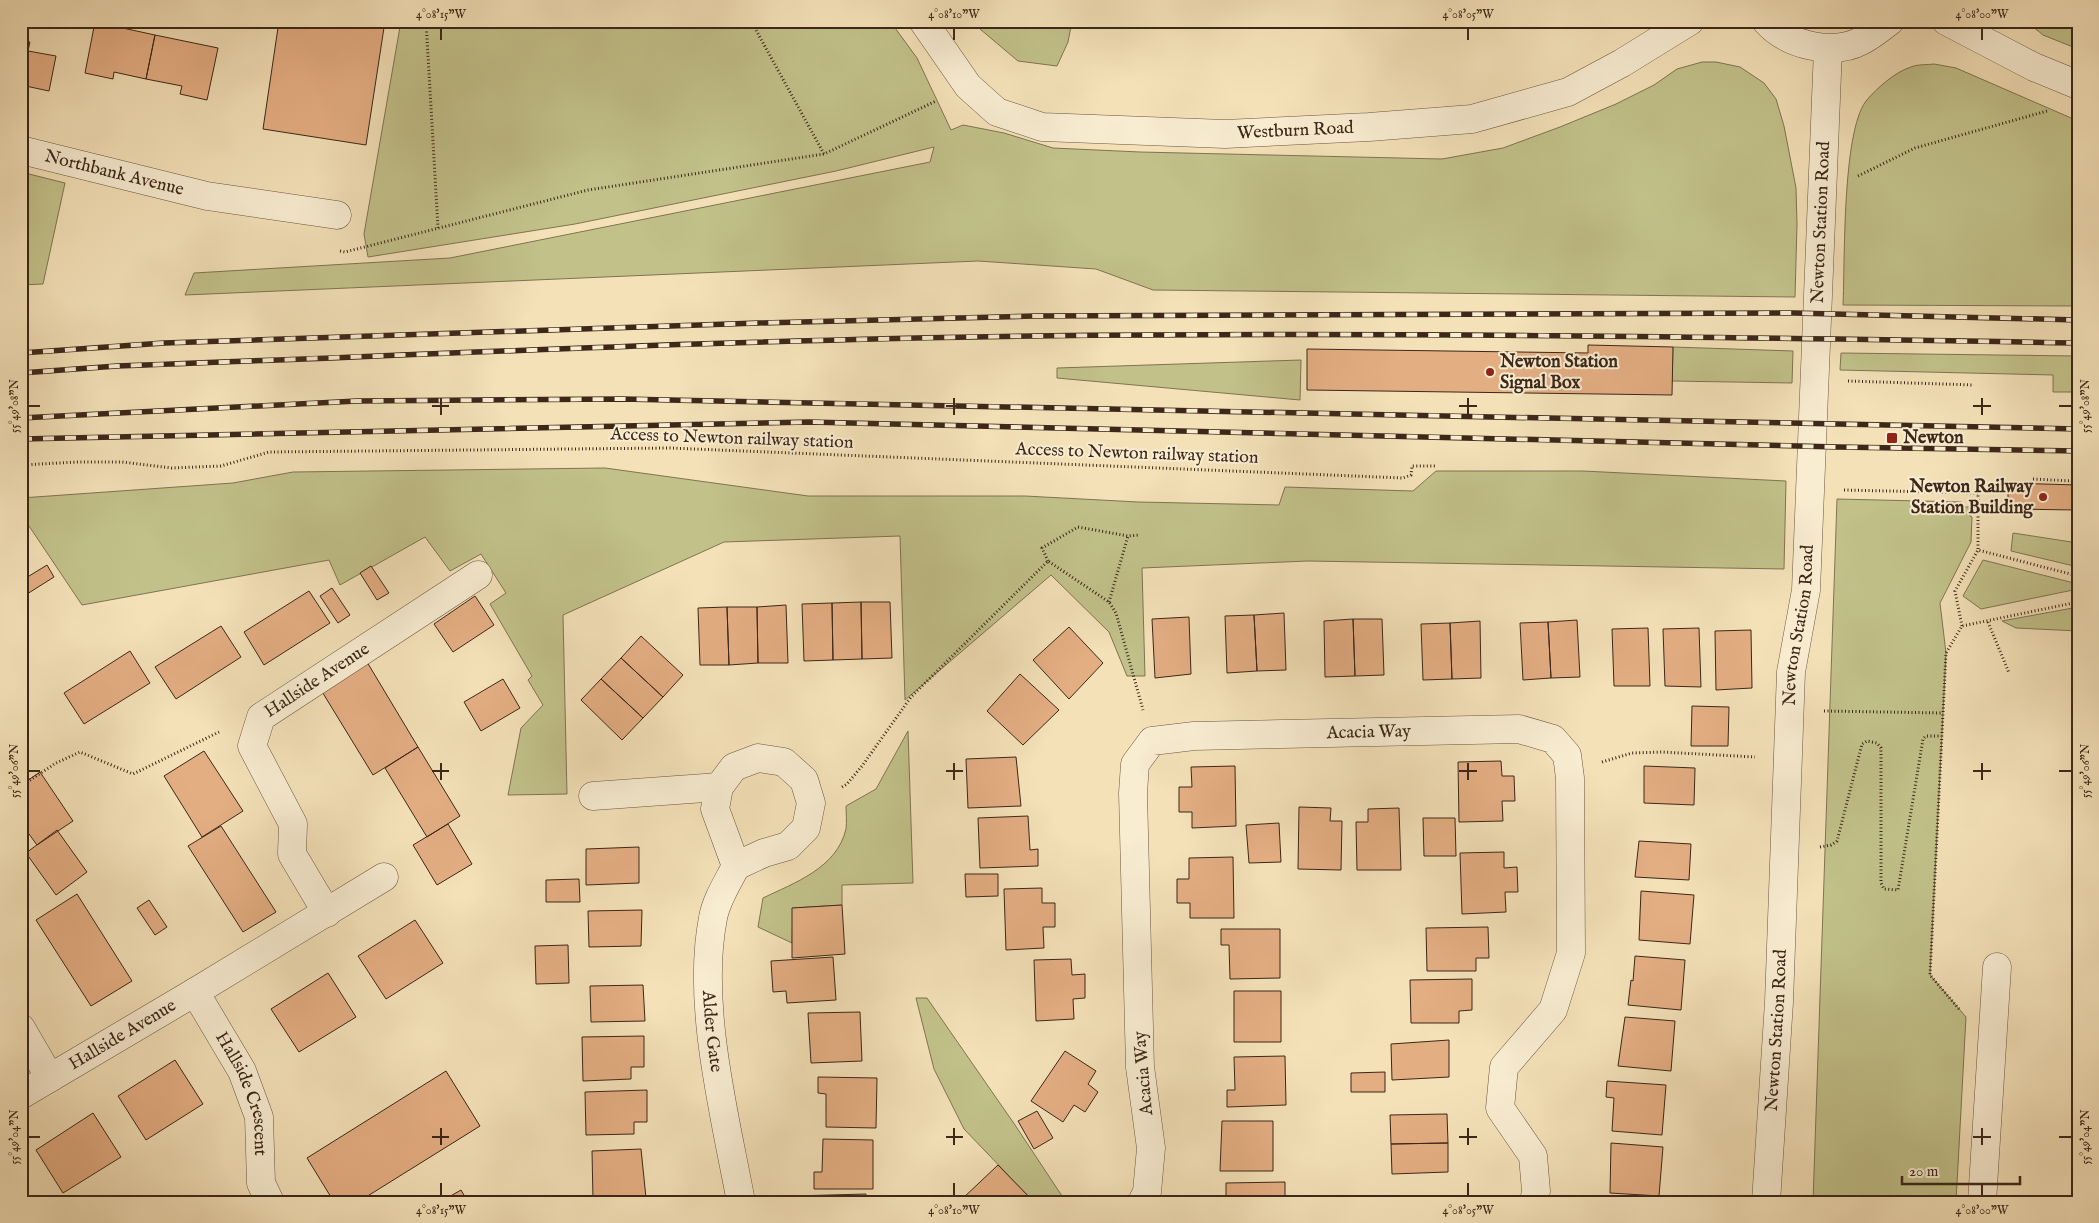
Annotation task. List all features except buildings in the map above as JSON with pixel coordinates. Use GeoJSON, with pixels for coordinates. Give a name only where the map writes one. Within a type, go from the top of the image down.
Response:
{"type":"FeatureCollection","features":[{"type":"Feature","properties":{"kind":"street","name":"Westburn Road"},"geometry":{"type":"LineString","coordinates":[[923,21],[968,86],[997,112],[1042,127],[1225,134],[1472,119],[1568,92],[1622,64],[1690,21]]}},
{"type":"Feature","properties":{"kind":"street"},"geometry":{"type":"LineString","coordinates":[[1766,21],[1772,28],[1796,42],[1828,49],[1861,42],[1890,21]]}},
{"type":"Feature","properties":{"kind":"street"},"geometry":{"type":"LineString","coordinates":[[1946,21],[2034,67],[2078,85]]}},
{"type":"Feature","properties":{"kind":"street","name":"Newton Station Road"},"geometry":{"type":"LineString","coordinates":[[1766,1202],[1779,1002],[1791,672],[1806,590],[1828,49]]}},
{"type":"Feature","properties":{"kind":"street","name":"Northbank Avenue"},"geometry":{"type":"LineString","coordinates":[[21,150],[207,196],[337,215]]}},
{"type":"Feature","properties":{"kind":"street","name":"Hallside Avenue"},"geometry":{"type":"LineString","coordinates":[[327,913],[292,854],[293,824],[252,746],[256,727],[261,717],[478,575]]}},
{"type":"Feature","properties":{"kind":"street","name":"Acacia Way"},"geometry":{"type":"LineString","coordinates":[[1142,1202],[1147,1192],[1151,1148],[1140,1067],[1133,793],[1135,764],[1152,742],[1194,736],[1518,729],[1553,739],[1567,755],[1570,778],[1571,953],[1553,1010],[1504,1067],[1500,1108],[1533,1156],[1536,1191],[1534,1202]]}},
{"type":"Feature","properties":{"kind":"street"},"geometry":{"type":"LineString","coordinates":[[758,758],[784,762],[804,780],[811,803],[806,828],[788,846],[764,853],[736,866],[715,809],[719,787],[734,767],[758,758]]}},
{"type":"Feature","properties":{"kind":"street"},"geometry":{"type":"LineString","coordinates":[[593,796],[719,787]]}},
{"type":"Feature","properties":{"kind":"street","name":"Alder Gate"},"geometry":{"type":"LineString","coordinates":[[736,866],[713,916],[708,957],[711,1029],[741,1202]]}},
{"type":"Feature","properties":{"kind":"street","name":"Hallside Avenue"},"geometry":{"type":"LineString","coordinates":[[21,1094],[195,992],[384,877]]}},
{"type":"Feature","properties":{"kind":"street"},"geometry":{"type":"LineString","coordinates":[[1982,1202],[1997,967]]}},
{"type":"Feature","properties":{"kind":"street","name":"Hallside Crescent"},"geometry":{"type":"LineString","coordinates":[[195,992],[242,1071],[259,1117],[261,1183],[270,1202]]}},
{"type":"Feature","properties":{"kind":"street"},"geometry":{"type":"LineString","coordinates":[[21,1028],[50,1078]]}},
{"type":"Feature","properties":{"kind":"path"},"geometry":{"type":"LineString","coordinates":[[426,21],[438,228]]}},
{"type":"Feature","properties":{"kind":"path"},"geometry":{"type":"LineString","coordinates":[[751,21],[824,154]]}},
{"type":"Feature","properties":{"kind":"path"},"geometry":{"type":"LineString","coordinates":[[336,250],[345,252],[588,190],[824,154],[968,86]]}},
{"type":"Feature","properties":{"kind":"path"},"geometry":{"type":"LineString","coordinates":[[1855,178],[1916,148],[2056,109]]}},
{"type":"Feature","properties":{"kind":"path"},"geometry":{"type":"LineString","coordinates":[[1843,381],[1974,385]]}},
{"type":"Feature","properties":{"kind":"path","name":"Access to Newton railway station"},"geometry":{"type":"LineString","coordinates":[[21,465],[122,462],[172,468],[221,466],[269,452],[670,448],[1404,478],[1410,475],[1412,466],[1436,466]]}},
{"type":"Feature","properties":{"kind":"path"},"geometry":{"type":"LineString","coordinates":[[2034,479],[2072,481],[2072,485]]}},
{"type":"Feature","properties":{"kind":"path"},"geometry":{"type":"LineString","coordinates":[[1840,490],[1978,493],[1978,550],[1955,591],[1962,626],[1946,653],[1930,975],[1960,1010]]}},
{"type":"Feature","properties":{"kind":"path"},"geometry":{"type":"LineString","coordinates":[[1139,534],[1128,536],[1078,527],[1042,548],[1048,562],[1109,602],[1116,613],[1152,742]]}},
{"type":"Feature","properties":{"kind":"path"},"geometry":{"type":"LineString","coordinates":[[1109,602],[1128,536]]}},
{"type":"Feature","properties":{"kind":"path"},"geometry":{"type":"LineString","coordinates":[[1978,550],[2078,576]]}},
{"type":"Feature","properties":{"kind":"path"},"geometry":{"type":"LineString","coordinates":[[811,803],[847,784],[911,698],[1048,562]]}},
{"type":"Feature","properties":{"kind":"path"},"geometry":{"type":"LineString","coordinates":[[1962,626],[2078,602]]}},
{"type":"Feature","properties":{"kind":"path"},"geometry":{"type":"LineString","coordinates":[[1988,622],[2009,672]]}},
{"type":"Feature","properties":{"kind":"path"},"geometry":{"type":"LineString","coordinates":[[1818,711],[1943,713]]}},
{"type":"Feature","properties":{"kind":"path"},"geometry":{"type":"LineString","coordinates":[[21,786],[56,762],[80,752],[133,774],[223,730],[256,727]]}},
{"type":"Feature","properties":{"kind":"path"},"geometry":{"type":"LineString","coordinates":[[1812,847],[1824,847],[1837,841],[1862,744],[1867,742],[1877,744],[1881,748],[1881,883],[1884,889],[1898,890],[1923,739],[1926,736],[1941,736]]}},
{"type":"Feature","properties":{"kind":"path"},"geometry":{"type":"LineString","coordinates":[[1570,778],[1601,762],[1632,753],[1662,752],[1763,757]]}},
{"type":"Feature","properties":{"kind":"shaded area"},"geometry":{"type":"Polygon","coordinates":[[[401,21],[890,21],[917,58],[951,130],[963,125],[1004,133],[1053,148],[1140,152],[1442,159],[1503,148],[1616,104],[1654,85],[1677,69],[1702,62],[1716,62],[1740,67],[1764,83],[1776,99],[1784,126],[1796,188],[1795,297],[1153,290],[1096,269],[978,261],[185,295],[194,273],[450,258],[930,162],[934,147],[836,171],[575,224],[368,257],[364,234],[401,21]]]}},
{"type":"Feature","properties":{"kind":"shaded area"},"geometry":{"type":"Polygon","coordinates":[[[976,21],[1072,21],[1068,42],[1057,66],[1018,61],[980,29],[976,21]]]}},
{"type":"Feature","properties":{"kind":"shaded area"},"geometry":{"type":"Polygon","coordinates":[[[2026,21],[2078,21],[2078,49],[2043,35],[2026,21]]]}},
{"type":"Feature","properties":{"kind":"shaded area"},"geometry":{"type":"Polygon","coordinates":[[[1934,64],[1956,68],[2078,121],[2078,306],[1843,305],[1846,198],[1853,140],[1858,117],[1866,101],[1893,77],[1905,69],[1914,66],[1934,64]]]}},
{"type":"Feature","properties":{"kind":"shaded area"},"geometry":{"type":"Polygon","coordinates":[[[21,172],[65,183],[43,284],[21,285],[21,172]]]}},
{"type":"Feature","properties":{"kind":"shaded area"},"geometry":{"type":"Polygon","coordinates":[[[1673,347],[1793,351],[1792,383],[1672,381],[1673,347]]]}},
{"type":"Feature","properties":{"kind":"shaded area"},"geometry":{"type":"Polygon","coordinates":[[[1841,353],[2078,356],[2078,392],[2053,392],[2053,375],[1840,370],[1841,353]]]}},
{"type":"Feature","properties":{"kind":"shaded area"},"geometry":{"type":"Polygon","coordinates":[[[1301,360],[1300,400],[1057,378],[1057,368],[1301,360]]]}},
{"type":"Feature","properties":{"kind":"shaded area"},"geometry":{"type":"Polygon","coordinates":[[[605,468],[808,496],[1025,496],[1138,502],[1279,505],[1285,487],[1413,491],[1436,471],[1583,471],[1786,481],[1784,569],[1308,561],[1142,568],[1145,676],[1127,676],[1109,632],[1051,575],[905,700],[900,536],[724,542],[563,615],[567,794],[508,795],[521,728],[543,705],[528,680],[532,676],[490,604],[506,593],[481,554],[450,571],[425,537],[340,585],[329,560],[82,605],[21,514],[21,498],[233,483],[293,472],[605,468]]]}},
{"type":"Feature","properties":{"kind":"shaded area"},"geometry":{"type":"Polygon","coordinates":[[[1837,499],[1962,502],[1962,507],[1970,507],[1970,516],[1972,517],[1971,542],[1940,603],[1946,653],[1930,975],[1966,1017],[1956,1202],[1813,1202],[1837,499]]]}},
{"type":"Feature","properties":{"kind":"shaded area"},"geometry":{"type":"Polygon","coordinates":[[[2013,533],[2078,543],[2078,567],[2011,551],[2013,533]]]}},
{"type":"Feature","properties":{"kind":"shaded area"},"geometry":{"type":"Polygon","coordinates":[[[1983,560],[2078,584],[2078,589],[1981,609],[1963,596],[1983,560]]]}},
{"type":"Feature","properties":{"kind":"shaded area"},"geometry":{"type":"Polygon","coordinates":[[[2078,607],[2078,631],[2016,628],[2002,621],[2078,607]]]}},
{"type":"Feature","properties":{"kind":"shaded area"},"geometry":{"type":"Polygon","coordinates":[[[908,731],[913,883],[842,885],[842,905],[793,908],[792,943],[758,927],[763,898],[801,880],[824,864],[834,854],[841,843],[846,829],[846,806],[876,789],[908,731]]]}},
{"type":"Feature","properties":{"kind":"shaded area"},"geometry":{"type":"Polygon","coordinates":[[[916,998],[927,998],[1066,1202],[1034,1202],[964,1129],[934,1069],[916,998]]]}},
{"type":"Feature","properties":{"kind":"railway"},"geometry":{"type":"LineString","coordinates":[[21,353],[164,343],[758,323],[1034,316],[1794,313],[2078,320]]}},
{"type":"Feature","properties":{"kind":"railway"},"geometry":{"type":"LineString","coordinates":[[21,373],[117,366],[575,348],[1033,336],[1555,336],[2078,343]]}},
{"type":"Feature","properties":{"kind":"railway"},"geometry":{"type":"LineString","coordinates":[[21,418],[357,401],[622,399],[2078,429]]}},
{"type":"Feature","properties":{"kind":"railway"},"geometry":{"type":"LineString","coordinates":[[21,439],[809,422],[2078,451]]}},
{"type":"Feature","properties":{"kind":"place","name":"Newton Station Signal Box"},"geometry":{"type":"Point","coordinates":[1490,372]}},
{"type":"Feature","properties":{"kind":"place","name":"Newton"},"geometry":{"type":"Point","coordinates":[1892,438]}},
{"type":"Feature","properties":{"kind":"place","name":"Newton Railway Station Building"},"geometry":{"type":"Point","coordinates":[2043,497]}}]}
